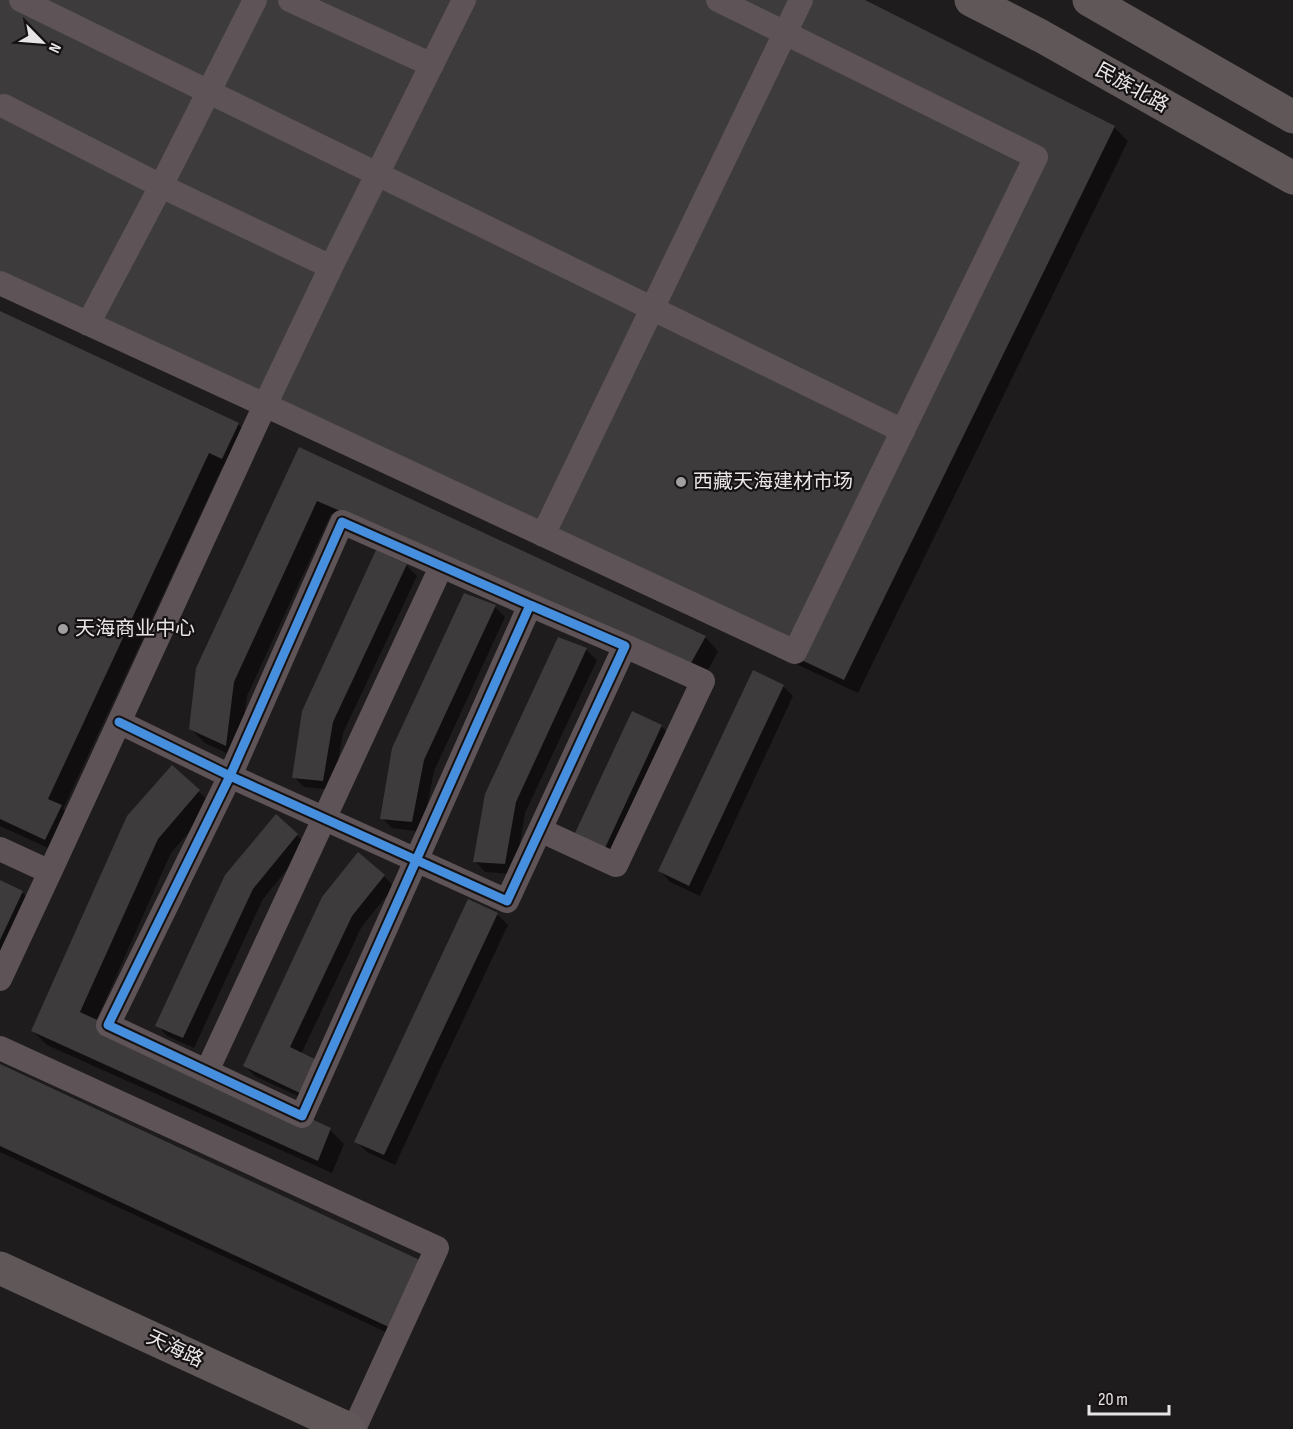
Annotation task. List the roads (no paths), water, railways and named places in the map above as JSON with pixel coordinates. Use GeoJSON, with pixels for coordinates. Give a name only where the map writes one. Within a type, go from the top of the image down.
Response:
{"type":"FeatureCollection","features":[{"type":"Feature","properties":{"kind":"main road","name":"民族北路"},"geometry":{"type":"LineString","coordinates":[[971,0],[1041,36],[1293,178]]}},
{"type":"Feature","properties":{"kind":"main road"},"geometry":{"type":"LineString","coordinates":[[1089,0],[1293,117]]}},
{"type":"Feature","properties":{"kind":"main road","name":"天海路"},"geometry":{"type":"LineString","coordinates":[[0,1268],[351,1429]]}},
{"type":"Feature","properties":{"kind":"street"},"geometry":{"type":"LineString","coordinates":[[88,324],[255,0]]}},
{"type":"Feature","properties":{"kind":"street"},"geometry":{"type":"LineString","coordinates":[[290,0],[432,65]]}},
{"type":"Feature","properties":{"kind":"street"},"geometry":{"type":"LineString","coordinates":[[0,979],[265,405],[464,0]]}},
{"type":"Feature","properties":{"kind":"street"},"geometry":{"type":"LineString","coordinates":[[0,283],[795,652],[1036,157],[718,0]]}},
{"type":"Feature","properties":{"kind":"street"},"geometry":{"type":"LineString","coordinates":[[543,535],[801,0]]}},
{"type":"Feature","properties":{"kind":"street"},"geometry":{"type":"LineString","coordinates":[[30,2],[209,92],[903,431]]}},
{"type":"Feature","properties":{"kind":"street"},"geometry":{"type":"LineString","coordinates":[[1,108],[331,267]]}},
{"type":"Feature","properties":{"kind":"street"},"geometry":{"type":"LineString","coordinates":[[530,605],[302,1116],[108,1025],[230,776],[342,522],[703,681],[616,866],[540,830]]}},
{"type":"Feature","properties":{"kind":"street"},"geometry":{"type":"LineString","coordinates":[[207,1071],[441,567]]}},
{"type":"Feature","properties":{"kind":"street"},"geometry":{"type":"LineString","coordinates":[[119,722],[230,776],[507,901],[625,646]]}},
{"type":"Feature","properties":{"kind":"street"},"geometry":{"type":"LineString","coordinates":[[0,849],[50,872]]}},
{"type":"Feature","properties":{"kind":"street"},"geometry":{"type":"LineString","coordinates":[[0,1048],[437,1248],[351,1429]]}},
{"type":"Feature","properties":{"kind":"place","name":"西藏天海建材市场"},"geometry":{"type":"Point","coordinates":[681,482]}},
{"type":"Feature","properties":{"kind":"place","name":"天海商业中心"},"geometry":{"type":"Point","coordinates":[63,629]}}]}
